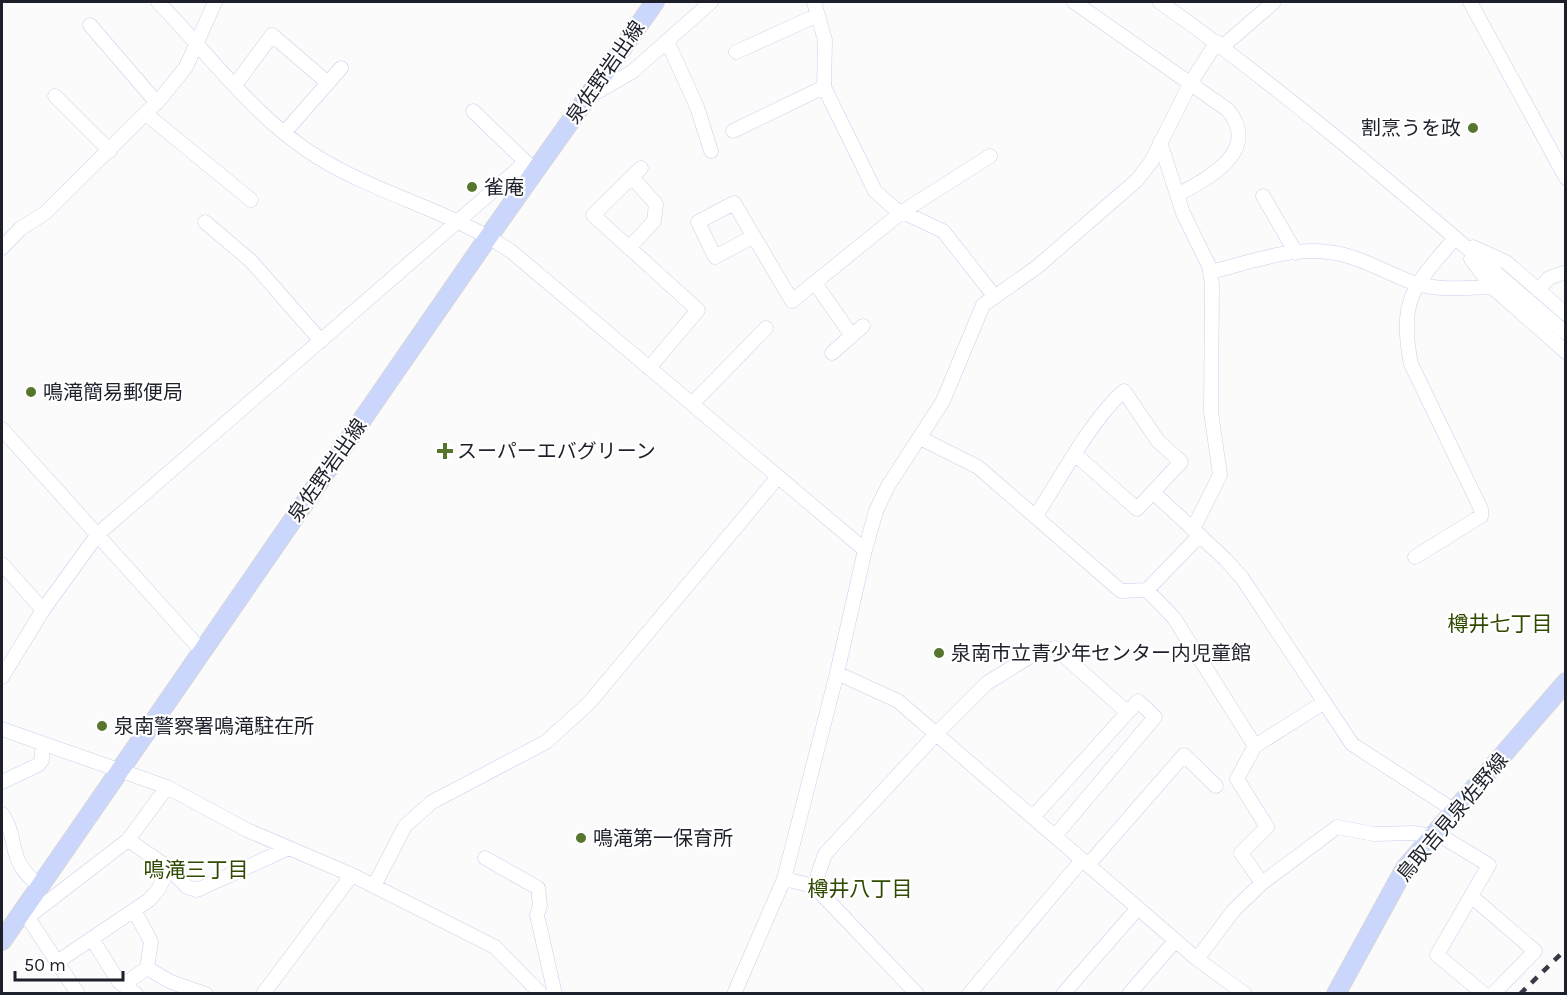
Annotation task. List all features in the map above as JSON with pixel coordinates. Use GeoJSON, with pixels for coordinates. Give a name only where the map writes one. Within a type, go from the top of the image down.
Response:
{"type":"FeatureCollection","features":[{"type":"Feature","properties":{"kind":"main road","name":"泉佐野岩出線"},"geometry":{"type":"LineString","coordinates":[[2,941],[25,914],[39,887],[489,236],[531,166],[586,98],[655,2]]}},
{"type":"Feature","properties":{"kind":"main road","name":"鳥取吉見泉佐野線"},"geometry":{"type":"LineString","coordinates":[[1336,993],[1405,868],[1566,682]]}},
{"type":"Feature","properties":{"kind":"street"},"geometry":{"type":"LineString","coordinates":[[158,2],[235,85],[284,133],[343,172],[458,220],[489,236],[512,252],[865,550]]}},
{"type":"Feature","properties":{"kind":"street"},"geometry":{"type":"LineString","coordinates":[[2,248],[21,229],[45,213],[157,103],[186,67],[215,2]]}},
{"type":"Feature","properties":{"kind":"street"},"geometry":{"type":"LineString","coordinates":[[586,98],[632,72],[711,2]]}},
{"type":"Feature","properties":{"kind":"street"},"geometry":{"type":"LineString","coordinates":[[1074,2],[1191,82],[1228,110],[1239,123],[1241,135],[1237,149],[1218,170],[1177,195]]}},
{"type":"Feature","properties":{"kind":"street"},"geometry":{"type":"LineString","coordinates":[[1160,2],[1220,44],[1399,188],[1566,333]]}},
{"type":"Feature","properties":{"kind":"street"},"geometry":{"type":"LineString","coordinates":[[734,993],[784,879],[876,511],[888,486],[943,401],[983,305],[1037,267],[1123,195],[1151,162],[1191,82],[1220,44],[1274,2]]}},
{"type":"Feature","properties":{"kind":"street"},"geometry":{"type":"LineString","coordinates":[[1470,2],[1566,178]]}},
{"type":"Feature","properties":{"kind":"street"},"geometry":{"type":"LineString","coordinates":[[736,52],[816,8],[825,40],[824,87],[875,191],[902,212],[943,231],[995,297]]}},
{"type":"Feature","properties":{"kind":"street"},"geometry":{"type":"LineString","coordinates":[[90,25],[157,103]]}},
{"type":"Feature","properties":{"kind":"street"},"geometry":{"type":"LineString","coordinates":[[235,85],[272,35],[328,83]]}},
{"type":"Feature","properties":{"kind":"street"},"geometry":{"type":"LineString","coordinates":[[667,41],[697,107],[711,151]]}},
{"type":"Feature","properties":{"kind":"street"},"geometry":{"type":"LineString","coordinates":[[284,133],[341,68]]}},
{"type":"Feature","properties":{"kind":"street"},"geometry":{"type":"LineString","coordinates":[[733,131],[824,87]]}},
{"type":"Feature","properties":{"kind":"street"},"geometry":{"type":"LineString","coordinates":[[55,96],[110,151]]}},
{"type":"Feature","properties":{"kind":"street"},"geometry":{"type":"LineString","coordinates":[[2,677],[43,610],[98,534],[458,220],[531,166],[473,111]]}},
{"type":"Feature","properties":{"kind":"street"},"geometry":{"type":"LineString","coordinates":[[146,114],[251,200]]}},
{"type":"Feature","properties":{"kind":"street"},"geometry":{"type":"LineString","coordinates":[[920,438],[978,467],[1121,591],[1147,590],[1196,532],[1220,475],[1211,412],[1210,272],[1177,195],[1160,142]]}},
{"type":"Feature","properties":{"kind":"street"},"geometry":{"type":"LineString","coordinates":[[752,237],[792,301],[902,212],[990,156]]}},
{"type":"Feature","properties":{"kind":"street"},"geometry":{"type":"LineString","coordinates":[[629,248],[654,221],[657,204],[637,173],[593,215],[629,248],[698,310],[649,368]]}},
{"type":"Feature","properties":{"kind":"street"},"geometry":{"type":"LineString","coordinates":[[1263,195],[1296,253]]}},
{"type":"Feature","properties":{"kind":"street"},"geometry":{"type":"LineString","coordinates":[[205,222],[251,261],[321,341]]}},
{"type":"Feature","properties":{"kind":"street"},"geometry":{"type":"LineString","coordinates":[[1415,557],[1481,516],[1481,509],[1411,364],[1406,316],[1416,284],[1455,238]]}},
{"type":"Feature","properties":{"kind":"street"},"geometry":{"type":"LineString","coordinates":[[1455,238],[1492,287],[1566,352]]}},
{"type":"Feature","properties":{"kind":"street"},"geometry":{"type":"LineString","coordinates":[[1455,238],[1506,262],[1566,314]]}},
{"type":"Feature","properties":{"kind":"street"},"geometry":{"type":"LineString","coordinates":[[1210,272],[1296,253],[1327,252],[1348,256],[1416,284],[1443,289],[1492,287]]}},
{"type":"Feature","properties":{"kind":"street"},"geometry":{"type":"LineString","coordinates":[[1538,290],[1549,278],[1566,272]]}},
{"type":"Feature","properties":{"kind":"street"},"geometry":{"type":"LineString","coordinates":[[815,283],[852,336]]}},
{"type":"Feature","properties":{"kind":"street"},"geometry":{"type":"LineString","coordinates":[[832,353],[863,326]]}},
{"type":"Feature","properties":{"kind":"street"},"geometry":{"type":"LineString","coordinates":[[692,404],[766,328]]}},
{"type":"Feature","properties":{"kind":"street"},"geometry":{"type":"LineString","coordinates":[[1035,517],[1110,403],[1124,392],[1158,441],[1181,462],[1137,509],[1076,455]]}},
{"type":"Feature","properties":{"kind":"street"},"geometry":{"type":"LineString","coordinates":[[2,429],[202,651]]}},
{"type":"Feature","properties":{"kind":"street"},"geometry":{"type":"LineString","coordinates":[[374,886],[405,826],[432,802],[546,741],[589,703],[778,477]]}},
{"type":"Feature","properties":{"kind":"street"},"geometry":{"type":"LineString","coordinates":[[1154,493],[1242,578],[1352,744],[1455,811]]}},
{"type":"Feature","properties":{"kind":"street"},"geometry":{"type":"LineString","coordinates":[[2,564],[43,610]]}},
{"type":"Feature","properties":{"kind":"street"},"geometry":{"type":"LineString","coordinates":[[1147,590],[1174,618],[1255,746]]}},
{"type":"Feature","properties":{"kind":"street"},"geometry":{"type":"LineString","coordinates":[[814,886],[825,854],[937,733],[987,684],[1039,651],[1055,648],[1127,712]]}},
{"type":"Feature","properties":{"kind":"street"},"geometry":{"type":"LineString","coordinates":[[837,673],[898,701],[1175,941],[1245,993]]}},
{"type":"Feature","properties":{"kind":"street"},"geometry":{"type":"LineString","coordinates":[[1033,817],[1138,701],[1155,717],[1055,836]]}},
{"type":"Feature","properties":{"kind":"street"},"geometry":{"type":"LineString","coordinates":[[1262,883],[1241,853],[1267,827],[1237,779],[1255,746],[1323,703]]}},
{"type":"Feature","properties":{"kind":"street"},"geometry":{"type":"LineString","coordinates":[[2,729],[167,787],[247,830],[352,875],[495,947],[541,993]]}},
{"type":"Feature","properties":{"kind":"street"},"geometry":{"type":"LineString","coordinates":[[2,782],[38,765],[42,760],[42,742]]}},
{"type":"Feature","properties":{"kind":"street"},"geometry":{"type":"LineString","coordinates":[[969,993],[1085,862],[1185,755],[1216,786]]}},
{"type":"Feature","properties":{"kind":"street"},"geometry":{"type":"LineString","coordinates":[[78,993],[25,914],[128,840],[167,787]]}},
{"type":"Feature","properties":{"kind":"street"},"geometry":{"type":"LineString","coordinates":[[2,814],[12,830],[17,859],[23,871],[39,887]]}},
{"type":"Feature","properties":{"kind":"street"},"geometry":{"type":"LineString","coordinates":[[1197,959],[1234,910],[1262,883],[1337,827],[1374,834],[1434,834],[1489,865],[1437,955],[1484,993]]}},
{"type":"Feature","properties":{"kind":"street"},"geometry":{"type":"LineString","coordinates":[[128,840],[169,868],[188,887],[197,890],[289,848]]}},
{"type":"Feature","properties":{"kind":"street"},"geometry":{"type":"LineString","coordinates":[[485,858],[538,888],[540,905],[537,915],[555,993]]}},
{"type":"Feature","properties":{"kind":"street"},"geometry":{"type":"LineString","coordinates":[[57,962],[149,900],[158,890],[169,868]]}},
{"type":"Feature","properties":{"kind":"street"},"geometry":{"type":"LineString","coordinates":[[263,993],[352,875]]}},
{"type":"Feature","properties":{"kind":"street"},"geometry":{"type":"LineString","coordinates":[[784,879],[814,886],[917,993]]}},
{"type":"Feature","properties":{"kind":"street"},"geometry":{"type":"LineString","coordinates":[[1471,896],[1536,951],[1493,993]]}},
{"type":"Feature","properties":{"kind":"street"},"geometry":{"type":"LineString","coordinates":[[1063,993],[1138,908]]}},
{"type":"Feature","properties":{"kind":"street"},"geometry":{"type":"LineString","coordinates":[[123,985],[147,968],[151,942],[134,910]]}},
{"type":"Feature","properties":{"kind":"street"},"geometry":{"type":"LineString","coordinates":[[92,939],[123,985],[136,993]]}},
{"type":"Feature","properties":{"kind":"street"},"geometry":{"type":"LineString","coordinates":[[1129,993],[1175,941]]}},
{"type":"Feature","properties":{"kind":"street"},"geometry":{"type":"LineString","coordinates":[[147,968],[171,982],[206,993]]}},
{"type":"Feature","properties":{"kind":"railway"},"geometry":{"type":"LineString","coordinates":[[1520,994],[1566,949]]}},
{"type":"Feature","properties":{"kind":"place","name":"割烹うを政"},"geometry":{"type":"Point","coordinates":[1473,128]}},
{"type":"Feature","properties":{"kind":"place","name":"雀庵"},"geometry":{"type":"Point","coordinates":[472,187]}},
{"type":"Feature","properties":{"kind":"place","name":"鳴滝簡易郵便局"},"geometry":{"type":"Point","coordinates":[31,392]}},
{"type":"Feature","properties":{"kind":"place","name":"スーパーエバグリーン"},"geometry":{"type":"Point","coordinates":[445,451]}},
{"type":"Feature","properties":{"kind":"place","name":"泉南市立青少年センター内児童館"},"geometry":{"type":"Point","coordinates":[939,653]}},
{"type":"Feature","properties":{"kind":"place","name":"泉南警察署鳴滝駐在所"},"geometry":{"type":"Point","coordinates":[102,726]}},
{"type":"Feature","properties":{"kind":"place","name":"鳴滝第一保育所"},"geometry":{"type":"Point","coordinates":[581,838]}},
{"type":"Feature","properties":{"kind":"district","name":"樽井七丁目"},"geometry":{"type":"Point","coordinates":[1500,624]}},
{"type":"Feature","properties":{"kind":"district","name":"鳴滝三丁目"},"geometry":{"type":"Point","coordinates":[196,870]}},
{"type":"Feature","properties":{"kind":"district","name":"樽井八丁目"},"geometry":{"type":"Point","coordinates":[860,889]}}]}
